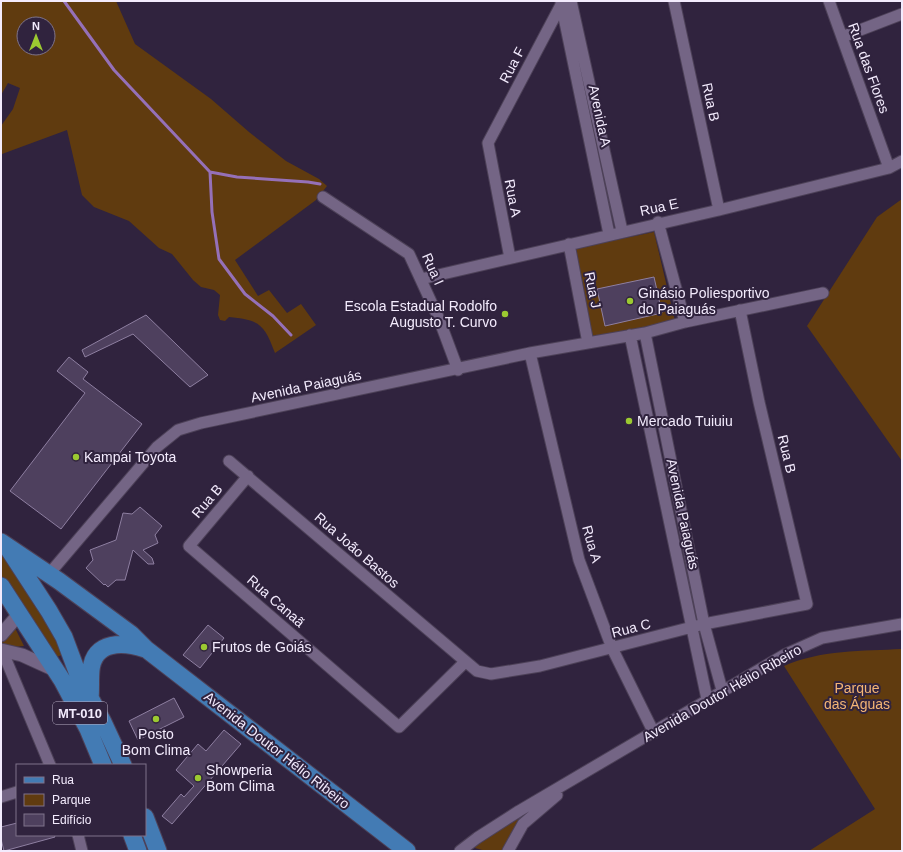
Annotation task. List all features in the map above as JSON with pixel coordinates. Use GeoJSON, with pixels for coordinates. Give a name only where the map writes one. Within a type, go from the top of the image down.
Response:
{"type":"FeatureCollection","features":[{"type":"Feature","properties":{"kind":"main road","name":"Avenida Doutor Hélio Ribeiro"},"geometry":{"type":"LineString","coordinates":[[4,544],[20,553],[131,634],[146,649],[407,851]]}},
{"type":"Feature","properties":{"kind":"main road"},"geometry":{"type":"LineString","coordinates":[[4,544],[49,611],[64,637],[79,677],[90,699]]}},
{"type":"Feature","properties":{"kind":"main road","name":"MT-010"},"geometry":{"type":"LineString","coordinates":[[1,586],[57,671],[79,710],[103,764]]}},
{"type":"Feature","properties":{"kind":"main road","name":"MT-010"},"geometry":{"type":"LineString","coordinates":[[122,764],[90,699],[93,663],[97,654],[104,649],[119,644],[130,644],[146,649]]}},
{"type":"Feature","properties":{"kind":"main road"},"geometry":{"type":"LineString","coordinates":[[146,820],[158,851]]}},
{"type":"Feature","properties":{"kind":"main road"},"geometry":{"type":"LineString","coordinates":[[132,836],[138,851]]}},
{"type":"Feature","properties":{"kind":"street","name":"Rua B"},"geometry":{"type":"LineString","coordinates":[[674,1],[719,210]]}},
{"type":"Feature","properties":{"kind":"street","name":"Rua das Flores"},"geometry":{"type":"LineString","coordinates":[[829,1],[889,168]]}},
{"type":"Feature","properties":{"kind":"street","name":"Rua F"},"geometry":{"type":"LineString","coordinates":[[488,143],[565,2]]}},
{"type":"Feature","properties":{"kind":"street","name":"Avenida A"},"geometry":{"type":"LineString","coordinates":[[565,2],[612,179],[622,231]]}},
{"type":"Feature","properties":{"kind":"street","name":"Avenida A"},"geometry":{"type":"LineString","coordinates":[[565,2],[609,234]]}},
{"type":"Feature","properties":{"kind":"street"},"geometry":{"type":"LineString","coordinates":[[842,37],[902,14]]}},
{"type":"Feature","properties":{"kind":"street","name":"Rua A"},"geometry":{"type":"LineString","coordinates":[[488,143],[510,258]]}},
{"type":"Feature","properties":{"kind":"street","name":"Rua E"},"geometry":{"type":"LineString","coordinates":[[420,279],[658,222],[719,210],[889,168],[902,161]]}},
{"type":"Feature","properties":{"kind":"street","name":"Rua I"},"geometry":{"type":"LineString","coordinates":[[323,197],[409,254],[439,319],[458,370]]}},
{"type":"Feature","properties":{"kind":"street"},"geometry":{"type":"LineString","coordinates":[[658,222],[684,322]]}},
{"type":"Feature","properties":{"kind":"street","name":"Rua J"},"geometry":{"type":"LineString","coordinates":[[569,244],[588,343]]}},
{"type":"Feature","properties":{"kind":"street","name":"Avenida Paiaguás"},"geometry":{"type":"LineString","coordinates":[[54,578],[157,446],[178,430],[458,370],[530,353],[645,332],[684,322],[823,293]]}},
{"type":"Feature","properties":{"kind":"street","name":"Rua B"},"geometry":{"type":"LineString","coordinates":[[740,310],[759,402],[807,604]]}},
{"type":"Feature","properties":{"kind":"street","name":"Avenida Paiaguás"},"geometry":{"type":"LineString","coordinates":[[645,332],[704,624],[722,690]]}},
{"type":"Feature","properties":{"kind":"street","name":"Avenida Paiaguás"},"geometry":{"type":"LineString","coordinates":[[630,335],[707,699]]}},
{"type":"Feature","properties":{"kind":"street","name":"Rua A"},"geometry":{"type":"LineString","coordinates":[[530,353],[579,560],[612,648],[654,732]]}},
{"type":"Feature","properties":{"kind":"street","name":"Rua João Bastos"},"geometry":{"type":"LineString","coordinates":[[230,461],[465,662]]}},
{"type":"Feature","properties":{"kind":"street","name":"Rua B"},"geometry":{"type":"LineString","coordinates":[[189,546],[248,476]]}},
{"type":"Feature","properties":{"kind":"street","name":"Rua Canaã"},"geometry":{"type":"LineString","coordinates":[[189,546],[399,727],[465,662]]}},
{"type":"Feature","properties":{"kind":"street","name":"Rua C"},"geometry":{"type":"LineString","coordinates":[[465,662],[477,671],[491,674],[540,666],[704,624],[807,604]]}},
{"type":"Feature","properties":{"kind":"street"},"geometry":{"type":"LineString","coordinates":[[1,635],[20,613]]}},
{"type":"Feature","properties":{"kind":"street","name":"Avenida Doutor Hélio Ribeiro"},"geometry":{"type":"LineString","coordinates":[[460,851],[477,838],[519,811],[577,778],[722,690],[784,655],[822,638],[901,625]]}},
{"type":"Feature","properties":{"kind":"street"},"geometry":{"type":"LineString","coordinates":[[1,650],[30,658],[57,671]]}},
{"type":"Feature","properties":{"kind":"street"},"geometry":{"type":"LineString","coordinates":[[1,650],[50,764]]}},
{"type":"Feature","properties":{"kind":"street","name":"Avenida Doutor Hélio Ribeiro"},"geometry":{"type":"LineString","coordinates":[[508,851],[523,824],[577,778]]}},
{"type":"Feature","properties":{"kind":"street"},"geometry":{"type":"LineString","coordinates":[[1,797],[16,792]]}},
{"type":"Feature","properties":{"kind":"street"},"geometry":{"type":"LineString","coordinates":[[78,836],[82,851]]}},
{"type":"Feature","properties":{"kind":"green space"},"geometry":{"type":"Polygon","coordinates":[[[1,1],[116,1],[135,44],[211,99],[249,132],[286,161],[319,179],[327,186],[316,200],[235,260],[258,296],[269,290],[287,313],[301,304],[316,325],[275,353],[268,336],[260,325],[239,318],[229,317],[225,321],[220,320],[218,315],[220,295],[214,290],[201,287],[193,280],[172,254],[159,248],[129,221],[94,207],[82,195],[67,130],[2,154],[1,126],[13,109],[20,88],[8,83],[1,95],[1,1]]]}},
{"type":"Feature","properties":{"kind":"green space"},"geometry":{"type":"Polygon","coordinates":[[[902,199],[902,461],[807,326],[877,217],[902,199]]]}},
{"type":"Feature","properties":{"kind":"green space"},"geometry":{"type":"Polygon","coordinates":[[[654,232],[675,321],[590,338],[572,249],[654,232]]]}},
{"type":"Feature","properties":{"kind":"green space"},"geometry":{"type":"Polygon","coordinates":[[[1,552],[19,573],[64,654],[52,659],[1,580],[1,552]]]}},
{"type":"Feature","properties":{"kind":"green space"},"geometry":{"type":"Polygon","coordinates":[[[14,626],[24,646],[1,648],[1,640],[14,626]]]}},
{"type":"Feature","properties":{"kind":"green space","name":"Parque das Águas"},"geometry":{"type":"Polygon","coordinates":[[[902,649],[902,851],[809,851],[875,809],[784,666],[827,654],[902,649]]]}},
{"type":"Feature","properties":{"kind":"green space"},"geometry":{"type":"Polygon","coordinates":[[[516,819],[519,820],[519,823],[502,851],[486,851],[475,848],[476,845],[516,819]]]}},
{"type":"Feature","properties":{"kind":"building","name":"Ginásio Poliesportivo do Paiaguás"},"geometry":{"type":"Polygon","coordinates":[[[654,277],[662,313],[605,326],[597,289],[654,277]]]}},
{"type":"Feature","properties":{"kind":"building"},"geometry":{"type":"Polygon","coordinates":[[[146,315],[208,375],[190,387],[133,334],[85,357],[82,350],[146,315]]]}},
{"type":"Feature","properties":{"kind":"building","name":"Kampai Toyota"},"geometry":{"type":"Polygon","coordinates":[[[69,357],[88,372],[83,379],[142,424],[61,529],[10,491],[85,393],[57,371],[69,357]]]}},
{"type":"Feature","properties":{"kind":"building"},"geometry":{"type":"Polygon","coordinates":[[[140,507],[162,526],[155,535],[158,543],[143,550],[152,558],[154,564],[148,564],[133,550],[125,580],[116,580],[108,587],[86,568],[93,560],[90,550],[116,540],[123,513],[132,514],[140,507]]]}},
{"type":"Feature","properties":{"kind":"building","name":"Frutos de Goiás"},"geometry":{"type":"Polygon","coordinates":[[[208,625],[224,638],[200,668],[183,655],[208,625]]]}},
{"type":"Feature","properties":{"kind":"building","name":"Posto Bom Clima"},"geometry":{"type":"Polygon","coordinates":[[[174,698],[184,717],[138,740],[129,721],[174,698]]]}},
{"type":"Feature","properties":{"kind":"building","name":"Showperia Bom Clima"},"geometry":{"type":"Polygon","coordinates":[[[224,730],[241,744],[172,824],[162,816],[181,794],[184,797],[194,786],[176,770],[198,744],[206,751],[224,730]]]}},
{"type":"Feature","properties":{"kind":"building"},"geometry":{"type":"Polygon","coordinates":[[[16,823],[16,836],[55,837],[4,851],[1,839],[1,827],[16,823]]]}},
{"type":"Feature","properties":{"kind":"waterway"},"geometry":{"type":"LineString","coordinates":[[64,1],[114,70],[210,172],[212,212],[219,259],[245,294],[273,316],[291,335]]}},
{"type":"Feature","properties":{"kind":"waterway"},"geometry":{"type":"LineString","coordinates":[[210,172],[237,177],[320,184]]}},
{"type":"Feature","properties":{"kind":"place","name":"Ginásio Poliesportivo do Paiaguás"},"geometry":{"type":"Point","coordinates":[630,301]}},
{"type":"Feature","properties":{"kind":"place","name":"Escola Estadual Rodolfo Augusto T. Curvo"},"geometry":{"type":"Point","coordinates":[505,314]}},
{"type":"Feature","properties":{"kind":"place","name":"Mercado Tuiuiu"},"geometry":{"type":"Point","coordinates":[629,421]}},
{"type":"Feature","properties":{"kind":"place","name":"Kampai Toyota"},"geometry":{"type":"Point","coordinates":[76,457]}},
{"type":"Feature","properties":{"kind":"place","name":"Frutos de Goiás"},"geometry":{"type":"Point","coordinates":[204,647]}},
{"type":"Feature","properties":{"kind":"place","name":"Posto Bom Clima"},"geometry":{"type":"Point","coordinates":[156,719]}},
{"type":"Feature","properties":{"kind":"place","name":"Showperia Bom Clima"},"geometry":{"type":"Point","coordinates":[198,778]}}]}
